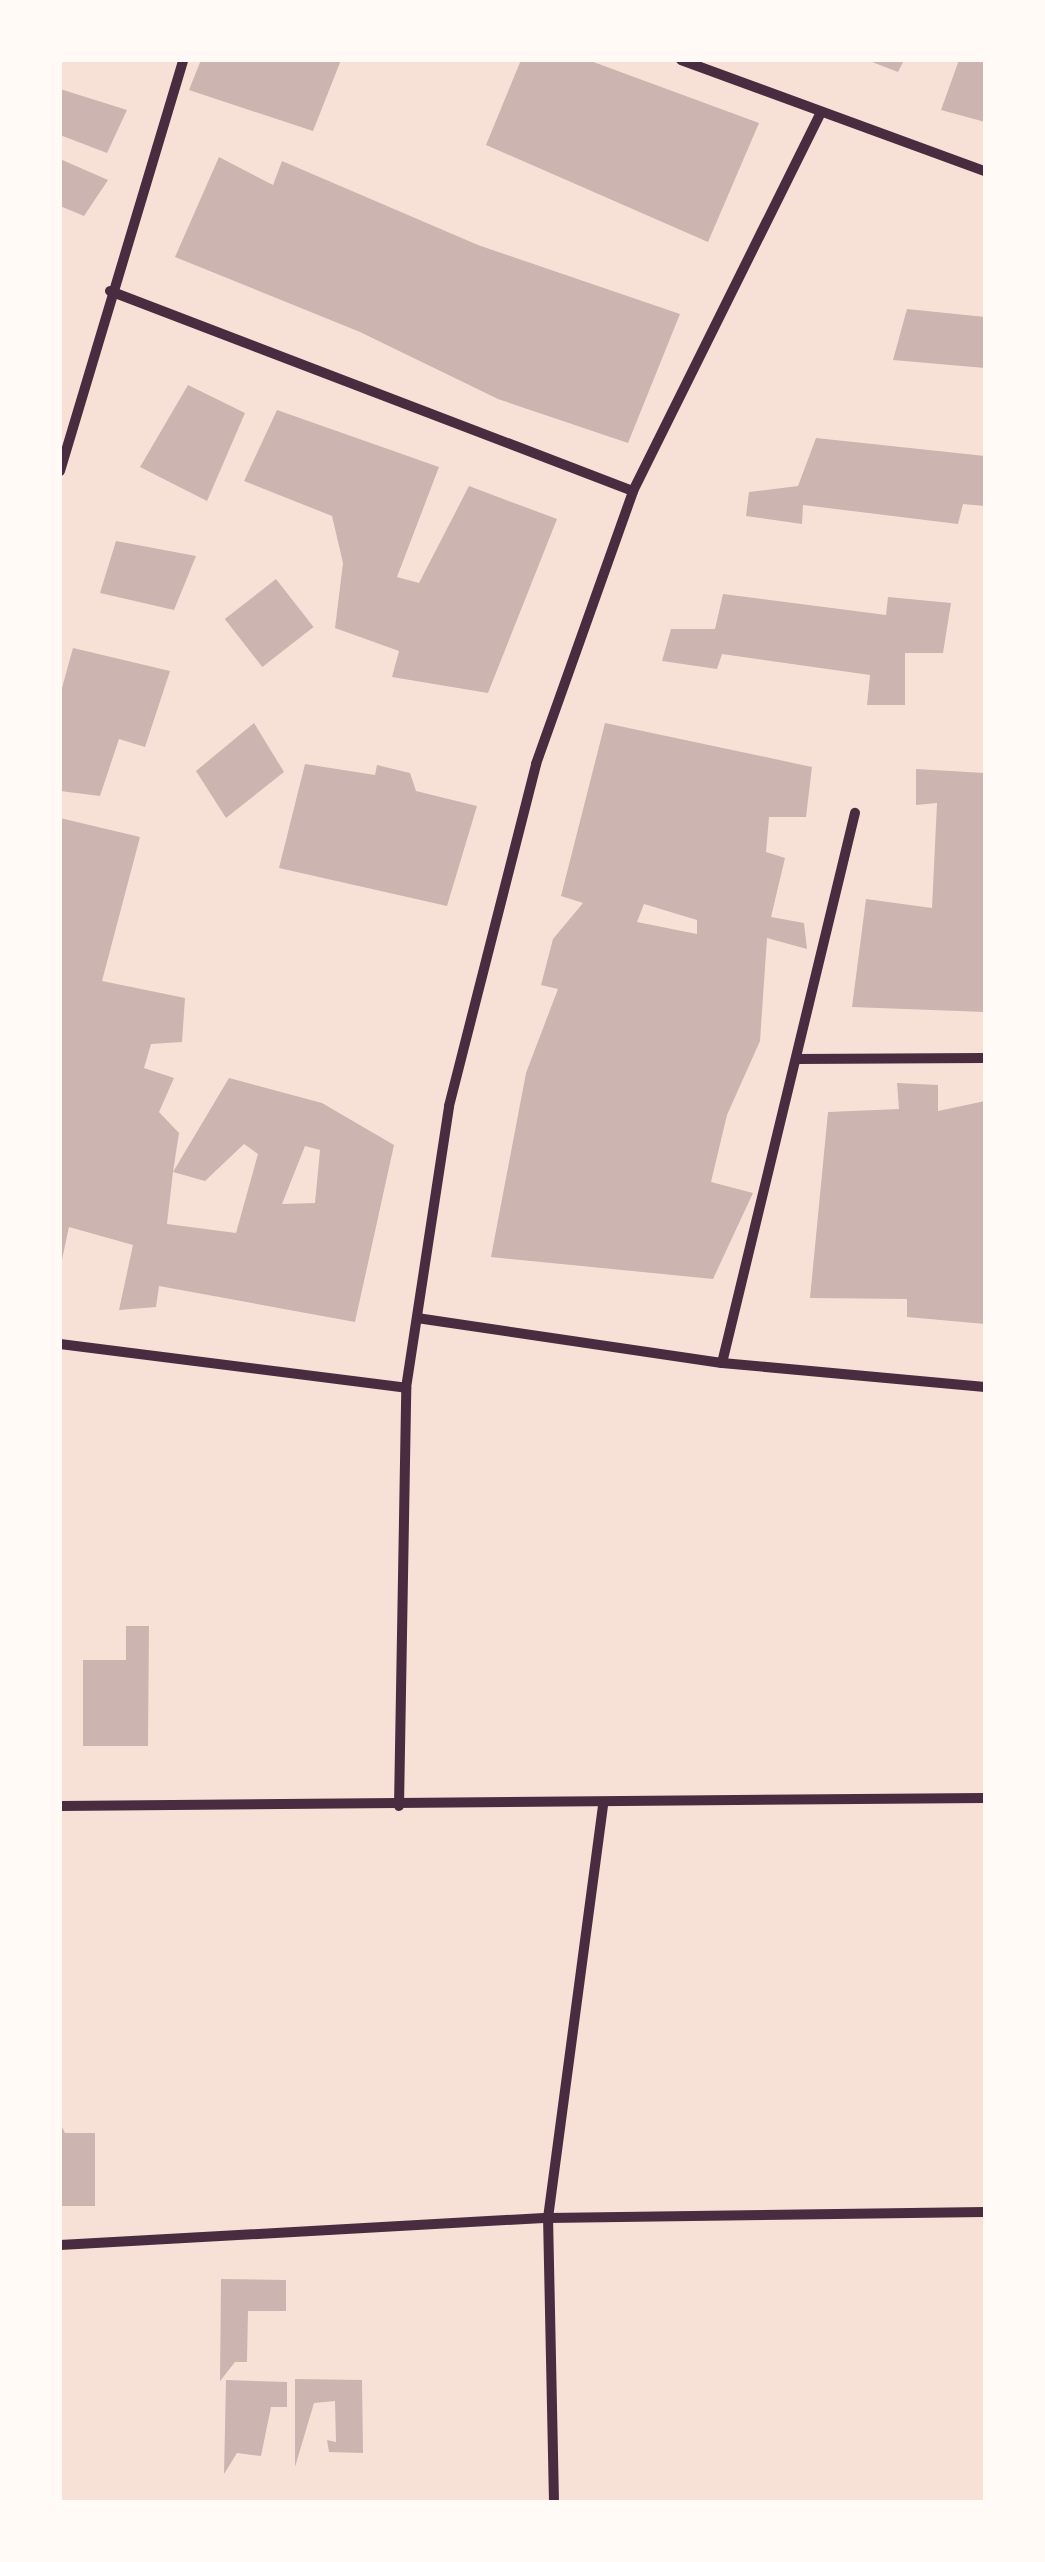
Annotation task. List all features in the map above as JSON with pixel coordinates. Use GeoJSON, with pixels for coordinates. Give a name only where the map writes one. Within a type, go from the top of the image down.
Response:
{"type":"FeatureCollection","features":[{"type":"Feature","properties":{"kind":"street"},"geometry":{"type":"LineString","coordinates":[[60,471],[110,291],[183,60]]}},
{"type":"Feature","properties":{"kind":"street"},"geometry":{"type":"LineString","coordinates":[[681,60],[820,114],[985,170]]}},
{"type":"Feature","properties":{"kind":"street"},"geometry":{"type":"LineString","coordinates":[[399,1806],[406,1388],[449,1106],[531,784],[633,491],[820,114]]}},
{"type":"Feature","properties":{"kind":"street"},"geometry":{"type":"LineString","coordinates":[[110,291],[633,491]]}},
{"type":"Feature","properties":{"kind":"street"},"geometry":{"type":"LineString","coordinates":[[722,1363],[855,814]]}},
{"type":"Feature","properties":{"kind":"street"},"geometry":{"type":"LineString","coordinates":[[796,1059],[985,1058]]}},
{"type":"Feature","properties":{"kind":"street"},"geometry":{"type":"LineString","coordinates":[[417,1318],[722,1363],[985,1387]]}},
{"type":"Feature","properties":{"kind":"street"},"geometry":{"type":"LineString","coordinates":[[60,1344],[406,1388]]}},
{"type":"Feature","properties":{"kind":"street"},"geometry":{"type":"LineString","coordinates":[[60,1806],[985,1798]]}},
{"type":"Feature","properties":{"kind":"street"},"geometry":{"type":"LineString","coordinates":[[554,2502],[548,2218],[604,1804]]}},
{"type":"Feature","properties":{"kind":"street"},"geometry":{"type":"LineString","coordinates":[[60,2245],[548,2218],[985,2212]]}},
{"type":"Feature","properties":{"kind":"building"},"geometry":{"type":"Polygon","coordinates":[[[201,60],[341,60],[313,131],[189,90],[201,60]]]}},
{"type":"Feature","properties":{"kind":"building"},"geometry":{"type":"Polygon","coordinates":[[[521,60],[588,60],[759,123],[708,242],[486,145],[521,60]]]}},
{"type":"Feature","properties":{"kind":"building"},"geometry":{"type":"Polygon","coordinates":[[[867,60],[904,60],[898,72],[867,60]]]}},
{"type":"Feature","properties":{"kind":"building"},"geometry":{"type":"Polygon","coordinates":[[[959,60],[985,60],[985,122],[941,110],[959,60]]]}},
{"type":"Feature","properties":{"kind":"building"},"geometry":{"type":"Polygon","coordinates":[[[60,89],[127,110],[107,153],[60,135],[60,89]]]}},
{"type":"Feature","properties":{"kind":"building"},"geometry":{"type":"Polygon","coordinates":[[[219,157],[273,185],[282,161],[478,245],[680,314],[628,443],[498,399],[360,332],[175,257],[219,157]]]}},
{"type":"Feature","properties":{"kind":"building"},"geometry":{"type":"Polygon","coordinates":[[[60,159],[108,180],[84,216],[60,206],[60,159]]]}},
{"type":"Feature","properties":{"kind":"building"},"geometry":{"type":"Polygon","coordinates":[[[907,309],[985,317],[985,368],[893,360],[907,309]]]}},
{"type":"Feature","properties":{"kind":"building"},"geometry":{"type":"Polygon","coordinates":[[[188,385],[245,413],[207,501],[140,467],[188,385]]]}},
{"type":"Feature","properties":{"kind":"building"},"geometry":{"type":"Polygon","coordinates":[[[277,410],[439,467],[397,577],[419,583],[469,486],[557,519],[488,693],[392,677],[399,651],[335,628],[343,563],[332,516],[244,481],[277,410]]]}},
{"type":"Feature","properties":{"kind":"building"},"geometry":{"type":"Polygon","coordinates":[[[816,438],[985,456],[985,506],[963,504],[958,524],[803,505],[802,524],[746,516],[749,492],[798,486],[816,438]]]}},
{"type":"Feature","properties":{"kind":"building"},"geometry":{"type":"Polygon","coordinates":[[[116,541],[196,556],[174,610],[100,593],[116,541]]]}},
{"type":"Feature","properties":{"kind":"building"},"geometry":{"type":"Polygon","coordinates":[[[276,579],[314,627],[262,667],[225,619],[276,579]]]}},
{"type":"Feature","properties":{"kind":"building"},"geometry":{"type":"Polygon","coordinates":[[[723,594],[886,615],[888,597],[951,603],[943,653],[905,653],[905,705],[867,705],[870,675],[722,654],[717,669],[662,661],[671,629],[715,629],[723,594]]]}},
{"type":"Feature","properties":{"kind":"building"},"geometry":{"type":"Polygon","coordinates":[[[73,648],[170,671],[145,747],[119,739],[100,796],[60,791],[60,695],[73,648]]]}},
{"type":"Feature","properties":{"kind":"building"},"geometry":{"type":"Polygon","coordinates":[[[254,723],[284,772],[226,818],[196,771],[254,723]]]}},
{"type":"Feature","properties":{"kind":"building"},"geometry":{"type":"Polygon","coordinates":[[[605,723],[812,767],[806,817],[769,817],[766,852],[785,858],[771,917],[804,923],[807,949],[767,938],[760,1041],[727,1115],[711,1182],[753,1193],[713,1279],[491,1257],[526,1073],[558,989],[541,985],[553,939],[583,903],[561,896],[605,723]],[[644,904],[637,922],[697,934],[697,920],[644,904]]]}},
{"type":"Feature","properties":{"kind":"building"},"geometry":{"type":"Polygon","coordinates":[[[305,764],[375,775],[377,765],[410,773],[416,791],[477,806],[447,906],[279,868],[305,764]]]}},
{"type":"Feature","properties":{"kind":"building"},"geometry":{"type":"Polygon","coordinates":[[[916,769],[985,773],[985,1012],[852,1007],[866,899],[932,908],[937,803],[916,805],[916,769]]]}},
{"type":"Feature","properties":{"kind":"building"},"geometry":{"type":"Polygon","coordinates":[[[60,818],[140,837],[102,981],[185,998],[182,1042],[151,1044],[144,1068],[174,1078],[159,1112],[179,1133],[173,1172],[229,1078],[322,1103],[394,1145],[355,1322],[159,1286],[156,1307],[119,1310],[133,1245],[69,1227],[60,1269],[60,818]],[[244,1144],[205,1181],[173,1172],[167,1224],[236,1233],[258,1154],[244,1144]],[[305,1146],[282,1204],[315,1203],[320,1150],[305,1146]]]}},
{"type":"Feature","properties":{"kind":"building"},"geometry":{"type":"Polygon","coordinates":[[[897,1083],[938,1085],[938,1111],[985,1101],[985,1324],[907,1317],[907,1299],[810,1298],[828,1112],[899,1109],[897,1083]]]}},
{"type":"Feature","properties":{"kind":"building"},"geometry":{"type":"Polygon","coordinates":[[[126,1626],[149,1626],[148,1746],[83,1746],[83,1660],[126,1660],[126,1626]]]}},
{"type":"Feature","properties":{"kind":"building"},"geometry":{"type":"Polygon","coordinates":[[[60,2123],[65,2133],[95,2133],[95,2206],[60,2206],[60,2123]]]}},
{"type":"Feature","properties":{"kind":"building"},"geometry":{"type":"Polygon","coordinates":[[[221,2279],[286,2280],[286,2311],[248,2311],[247,2362],[235,2362],[220,2381],[221,2279]]]}},
{"type":"Feature","properties":{"kind":"building"},"geometry":{"type":"Polygon","coordinates":[[[295,2379],[362,2380],[363,2453],[329,2452],[327,2440],[336,2442],[335,2401],[314,2403],[295,2467],[295,2379]]]}},
{"type":"Feature","properties":{"kind":"building"},"geometry":{"type":"Polygon","coordinates":[[[226,2380],[287,2382],[287,2407],[271,2407],[261,2456],[237,2453],[224,2474],[226,2380]]]}}]}
